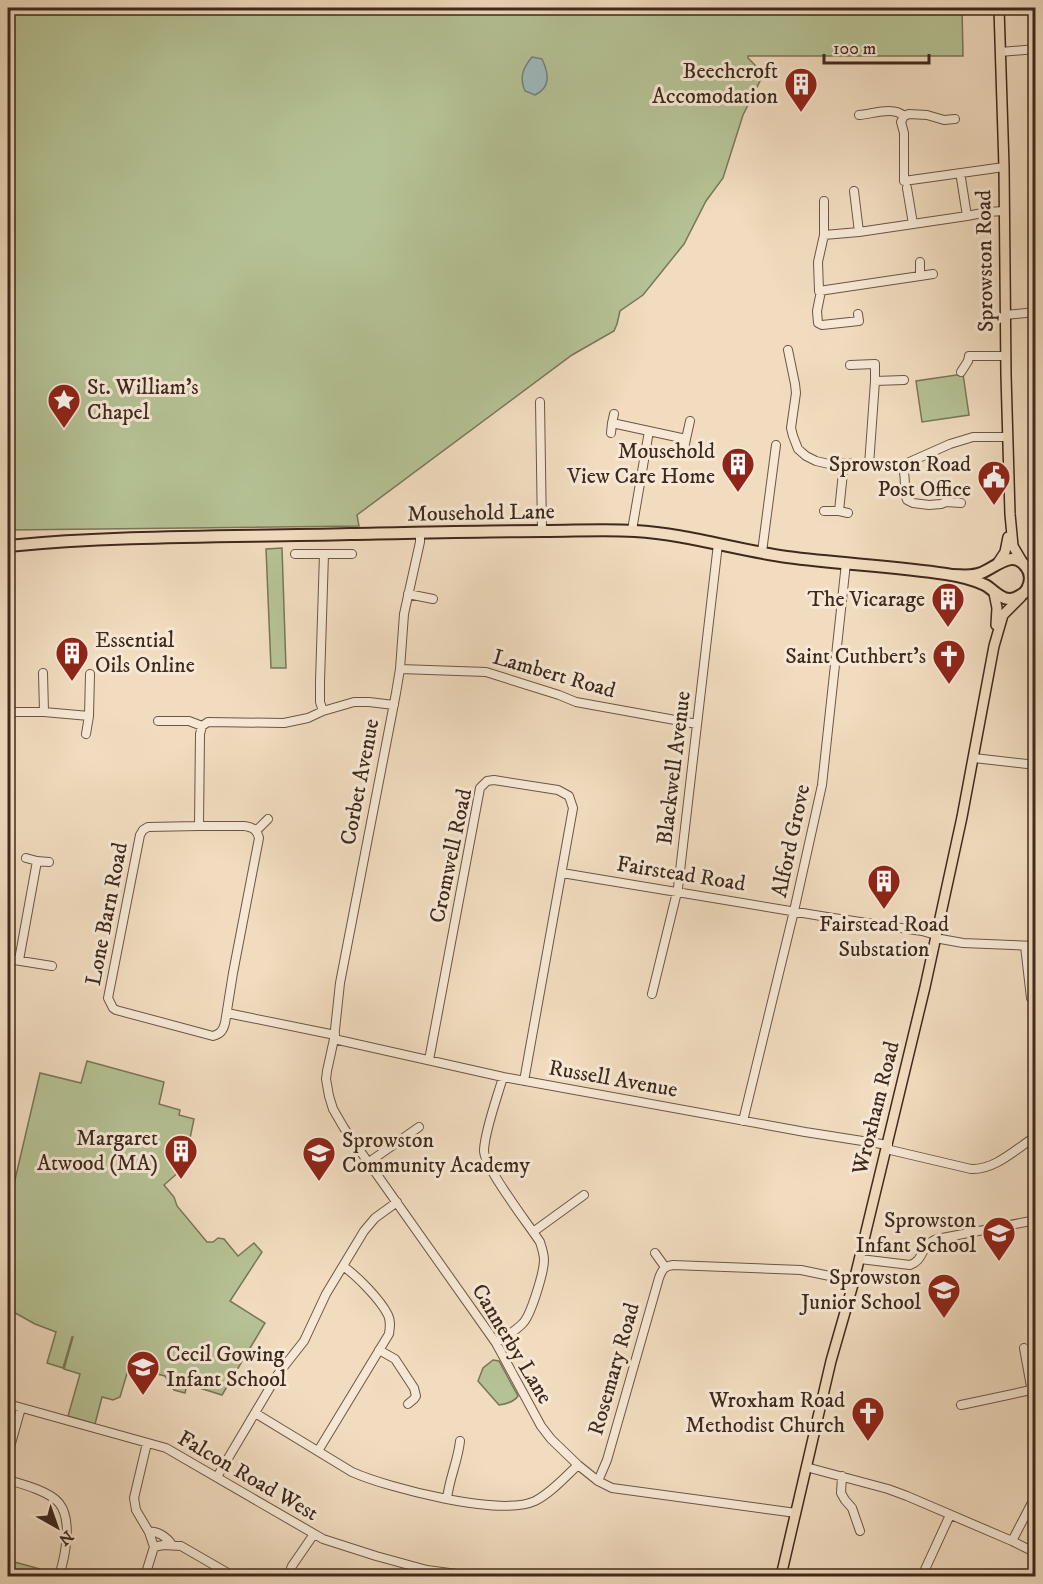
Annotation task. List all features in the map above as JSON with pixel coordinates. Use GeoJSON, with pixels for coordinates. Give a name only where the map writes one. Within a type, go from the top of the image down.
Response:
{"type":"FeatureCollection","features":[{"type":"Feature","properties":{"kind":"highway","name":"Mousehold Lane"},"geometry":{"type":"LineString","coordinates":[[8,546],[89,540],[632,530],[679,535],[762,552],[953,575],[971,576],[1003,560],[1010,559],[1017,560],[1028,567]]}},
{"type":"Feature","properties":{"kind":"highway"},"geometry":{"type":"LineString","coordinates":[[992,591],[989,577],[995,565]]}},
{"type":"Feature","properties":{"kind":"highway"},"geometry":{"type":"LineString","coordinates":[[1028,567],[1030,579],[1028,591]]}},
{"type":"Feature","properties":{"kind":"highway","name":"Mousehold Lane"},"geometry":{"type":"LineString","coordinates":[[953,575],[976,581],[1006,599],[1014,599],[1028,591]]}},
{"type":"Feature","properties":{"kind":"main road","name":"Sprowston Road"},"geometry":{"type":"LineString","coordinates":[[999,8],[1010,514],[1013,546],[1028,567]]}},
{"type":"Feature","properties":{"kind":"main road","name":"Sprowston Road"},"geometry":{"type":"LineString","coordinates":[[995,565],[1008,546],[1010,514]]}},
{"type":"Feature","properties":{"kind":"main road","name":"Wroxham Road"},"geometry":{"type":"LineString","coordinates":[[781,1576],[831,1361],[860,1259],[887,1147],[957,844],[994,646],[997,608],[992,591]]}},
{"type":"Feature","properties":{"kind":"main road","name":"Wroxham Road"},"geometry":{"type":"LineString","coordinates":[[994,646],[1003,615],[1028,591]]}},
{"type":"Feature","properties":{"kind":"street"},"geometry":{"type":"LineString","coordinates":[[1000,52],[1035,49]]}},
{"type":"Feature","properties":{"kind":"street"},"geometry":{"type":"LineString","coordinates":[[859,116],[896,111],[904,116]]}},
{"type":"Feature","properties":{"kind":"street"},"geometry":{"type":"LineString","coordinates":[[955,119],[944,120],[927,115],[904,116],[901,122],[904,133],[904,180],[1004,167]]}},
{"type":"Feature","properties":{"kind":"street"},"geometry":{"type":"LineString","coordinates":[[961,178],[967,216]]}},
{"type":"Feature","properties":{"kind":"street"},"geometry":{"type":"LineString","coordinates":[[907,188],[913,224]]}},
{"type":"Feature","properties":{"kind":"street"},"geometry":{"type":"LineString","coordinates":[[854,191],[859,232]]}},
{"type":"Feature","properties":{"kind":"street"},"geometry":{"type":"LineString","coordinates":[[824,201],[824,235],[818,262],[819,291],[821,291],[817,311],[818,323],[825,326],[861,319]]}},
{"type":"Feature","properties":{"kind":"street"},"geometry":{"type":"LineString","coordinates":[[824,235],[1004,211]]}},
{"type":"Feature","properties":{"kind":"street"},"geometry":{"type":"LineString","coordinates":[[920,262],[920,276]]}},
{"type":"Feature","properties":{"kind":"street"},"geometry":{"type":"LineString","coordinates":[[821,291],[933,274]]}},
{"type":"Feature","properties":{"kind":"street"},"geometry":{"type":"LineString","coordinates":[[1005,315],[1035,312]]}},
{"type":"Feature","properties":{"kind":"street"},"geometry":{"type":"LineString","coordinates":[[788,350],[795,384],[791,428],[798,449],[816,461],[829,464],[843,463],[896,468],[950,444],[973,437],[1008,437]]}},
{"type":"Feature","properties":{"kind":"street"},"geometry":{"type":"LineString","coordinates":[[961,372],[969,356],[1006,356]]}},
{"type":"Feature","properties":{"kind":"street"},"geometry":{"type":"LineString","coordinates":[[850,365],[875,364],[869,465]]}},
{"type":"Feature","properties":{"kind":"street"},"geometry":{"type":"LineString","coordinates":[[875,381],[904,380]]}},
{"type":"Feature","properties":{"kind":"street"},"geometry":{"type":"LineString","coordinates":[[540,402],[542,531]]}},
{"type":"Feature","properties":{"kind":"street"},"geometry":{"type":"LineString","coordinates":[[611,433],[614,414]]}},
{"type":"Feature","properties":{"kind":"street"},"geometry":{"type":"LineString","coordinates":[[683,454],[690,421]]}},
{"type":"Feature","properties":{"kind":"street"},"geometry":{"type":"LineString","coordinates":[[612,423],[686,439]]}},
{"type":"Feature","properties":{"kind":"street"},"geometry":{"type":"LineString","coordinates":[[632,530],[649,431]]}},
{"type":"Feature","properties":{"kind":"street"},"geometry":{"type":"LineString","coordinates":[[762,552],[776,445]]}},
{"type":"Feature","properties":{"kind":"street"},"geometry":{"type":"LineString","coordinates":[[824,511],[844,512],[843,463]]}},
{"type":"Feature","properties":{"kind":"street"},"geometry":{"type":"LineString","coordinates":[[902,465],[905,477],[904,491],[907,500],[913,504],[929,505],[946,502],[961,504]]}},
{"type":"Feature","properties":{"kind":"street","name":"Corbet Avenue"},"geometry":{"type":"LineString","coordinates":[[335,1037],[342,971],[394,705],[400,669],[404,614],[420,533]]}},
{"type":"Feature","properties":{"kind":"street","name":"Blackwell Avenue"},"geometry":{"type":"LineString","coordinates":[[652,994],[677,891],[718,544]]}},
{"type":"Feature","properties":{"kind":"street"},"geometry":{"type":"LineString","coordinates":[[295,554],[352,554]]}},
{"type":"Feature","properties":{"kind":"street"},"geometry":{"type":"LineString","coordinates":[[323,711],[320,702],[320,681],[324,554]]}},
{"type":"Feature","properties":{"kind":"street","name":"Alford Grove"},"geometry":{"type":"LineString","coordinates":[[743,1120],[822,785],[846,563]]}},
{"type":"Feature","properties":{"kind":"street"},"geometry":{"type":"LineString","coordinates":[[408,594],[433,599]]}},
{"type":"Feature","properties":{"kind":"street","name":"Lambert Road"},"geometry":{"type":"LineString","coordinates":[[400,669],[486,672],[576,702],[697,724]]}},
{"type":"Feature","properties":{"kind":"street"},"geometry":{"type":"LineString","coordinates":[[43,673],[44,712]]}},
{"type":"Feature","properties":{"kind":"street"},"geometry":{"type":"LineString","coordinates":[[86,734],[90,674]]}},
{"type":"Feature","properties":{"kind":"street"},"geometry":{"type":"LineString","coordinates":[[199,826],[201,729],[208,722],[284,723],[308,718],[354,702],[394,705]]}},
{"type":"Feature","properties":{"kind":"street"},"geometry":{"type":"LineString","coordinates":[[8,712],[89,716]]}},
{"type":"Feature","properties":{"kind":"street"},"geometry":{"type":"LineString","coordinates":[[158,721],[189,722],[202,726]]}},
{"type":"Feature","properties":{"kind":"street"},"geometry":{"type":"LineString","coordinates":[[974,758],[1035,765]]}},
{"type":"Feature","properties":{"kind":"street","name":"Cromwell Road"},"geometry":{"type":"LineString","coordinates":[[429,1060],[480,788],[488,781],[494,780],[558,790],[569,796],[573,808],[524,1081]]}},
{"type":"Feature","properties":{"kind":"street"},"geometry":{"type":"LineString","coordinates":[[256,831],[268,819]]}},
{"type":"Feature","properties":{"kind":"street","name":"Lone Barn Road"},"geometry":{"type":"LineString","coordinates":[[199,826],[251,827],[259,838],[221,1036],[206,1035],[116,1010],[112,1008],[108,998],[140,835],[148,827],[199,826]]}},
{"type":"Feature","properties":{"kind":"street"},"geometry":{"type":"LineString","coordinates":[[26,858],[49,862]]}},
{"type":"Feature","properties":{"kind":"street"},"geometry":{"type":"LineString","coordinates":[[20,960],[37,861]]}},
{"type":"Feature","properties":{"kind":"street","name":"Fairstead Road"},"geometry":{"type":"LineString","coordinates":[[562,873],[922,931],[936,937],[963,943],[1035,946]]}},
{"type":"Feature","properties":{"kind":"street"},"geometry":{"type":"LineString","coordinates":[[1025,946],[1031,998],[1035,1004]]}},
{"type":"Feature","properties":{"kind":"street"},"geometry":{"type":"LineString","coordinates":[[8,959],[52,966]]}},
{"type":"Feature","properties":{"kind":"street"},"geometry":{"type":"LineString","coordinates":[[227,1013],[335,1037]]}},
{"type":"Feature","properties":{"kind":"street","name":"Russell Avenue"},"geometry":{"type":"LineString","coordinates":[[335,1037],[503,1077],[887,1147],[978,1169],[993,1164],[1035,1136]]}},
{"type":"Feature","properties":{"kind":"street","name":"Cannerby Lane"},"geometry":{"type":"LineString","coordinates":[[335,1037],[326,1079],[333,1109],[344,1128],[496,1343],[541,1426],[551,1439],[578,1466],[612,1488],[796,1513]]}},
{"type":"Feature","properties":{"kind":"street"},"geometry":{"type":"LineString","coordinates":[[496,1343],[524,1322],[529,1315],[544,1261],[540,1242],[484,1157],[487,1134],[503,1077]]}},
{"type":"Feature","properties":{"kind":"street"},"geometry":{"type":"LineString","coordinates":[[369,1162],[419,1127]]}},
{"type":"Feature","properties":{"kind":"street"},"geometry":{"type":"LineString","coordinates":[[533,1232],[584,1195]]}},
{"type":"Feature","properties":{"kind":"street"},"geometry":{"type":"LineString","coordinates":[[217,1477],[278,1374],[304,1341],[323,1300],[367,1225],[397,1202]]}},
{"type":"Feature","properties":{"kind":"street"},"geometry":{"type":"LineString","coordinates":[[860,1259],[915,1264],[924,1247],[937,1239],[1035,1220]]}},
{"type":"Feature","properties":{"kind":"street"},"geometry":{"type":"LineString","coordinates":[[656,1252],[665,1267],[673,1265],[791,1269],[854,1281]]}},
{"type":"Feature","properties":{"kind":"street"},"geometry":{"type":"LineString","coordinates":[[318,1451],[380,1350],[391,1326],[389,1316],[358,1277],[343,1266]]}},
{"type":"Feature","properties":{"kind":"street","name":"Rosemary Road"},"geometry":{"type":"LineString","coordinates":[[598,1481],[607,1460],[659,1278],[665,1267]]}},
{"type":"Feature","properties":{"kind":"street"},"geometry":{"type":"LineString","coordinates":[[1024,1348],[1035,1414]]}},
{"type":"Feature","properties":{"kind":"street"},"geometry":{"type":"LineString","coordinates":[[380,1350],[395,1359],[414,1388],[418,1397],[408,1404]]}},
{"type":"Feature","properties":{"kind":"street"},"geometry":{"type":"LineString","coordinates":[[961,1405],[1031,1390]]}},
{"type":"Feature","properties":{"kind":"street","name":"Falcon Road West"},"geometry":{"type":"LineString","coordinates":[[8,1404],[166,1448],[323,1539],[427,1570],[472,1576]]}},
{"type":"Feature","properties":{"kind":"street"},"geometry":{"type":"LineString","coordinates":[[8,1454],[21,1408]]}},
{"type":"Feature","properties":{"kind":"street"},"geometry":{"type":"LineString","coordinates":[[255,1413],[352,1472],[447,1499],[503,1506],[523,1504],[543,1496],[578,1466]]}},
{"type":"Feature","properties":{"kind":"street"},"geometry":{"type":"LineString","coordinates":[[447,1499],[460,1441]]}},
{"type":"Feature","properties":{"kind":"street"},"geometry":{"type":"LineString","coordinates":[[145,1576],[154,1547],[149,1532],[136,1510],[134,1498],[147,1443]]}},
{"type":"Feature","properties":{"kind":"street"},"geometry":{"type":"LineString","coordinates":[[806,1467],[897,1492],[1035,1553]]}},
{"type":"Feature","properties":{"kind":"street"},"geometry":{"type":"LineString","coordinates":[[842,1476],[841,1493],[852,1508],[860,1531]]}},
{"type":"Feature","properties":{"kind":"street"},"geometry":{"type":"LineString","coordinates":[[8,1480],[38,1490],[60,1504],[67,1530],[67,1542],[59,1576]]}},
{"type":"Feature","properties":{"kind":"street"},"geometry":{"type":"LineString","coordinates":[[1012,1541],[1035,1495]]}},
{"type":"Feature","properties":{"kind":"street"},"geometry":{"type":"LineString","coordinates":[[922,1576],[950,1515]]}},
{"type":"Feature","properties":{"kind":"street"},"geometry":{"type":"LineString","coordinates":[[149,1532],[155,1531],[169,1540],[172,1545]]}},
{"type":"Feature","properties":{"kind":"street"},"geometry":{"type":"LineString","coordinates":[[288,1576],[292,1566],[314,1534]]}},
{"type":"Feature","properties":{"kind":"street"},"geometry":{"type":"LineString","coordinates":[[154,1547],[181,1546],[233,1576]]}},
{"type":"Feature","properties":{"kind":"green space"},"geometry":{"type":"Polygon","coordinates":[[[8,8],[962,8],[963,56],[748,56],[760,70],[761,79],[743,115],[723,178],[706,201],[684,244],[643,295],[620,311],[614,331],[572,355],[357,515],[359,526],[8,530],[8,8]]]}},
{"type":"Feature","properties":{"kind":"green space"},"geometry":{"type":"Polygon","coordinates":[[[963,374],[969,415],[922,422],[916,381],[963,374]]]}},
{"type":"Feature","properties":{"kind":"green space"},"geometry":{"type":"Polygon","coordinates":[[[282,548],[286,668],[271,668],[266,549],[282,548]]]}},
{"type":"Feature","properties":{"kind":"green space"},"geometry":{"type":"Polygon","coordinates":[[[87,1061],[164,1082],[159,1104],[180,1110],[179,1115],[194,1119],[188,1148],[189,1163],[164,1185],[174,1197],[177,1206],[207,1242],[213,1242],[218,1238],[224,1239],[238,1256],[254,1243],[262,1252],[230,1301],[265,1323],[222,1395],[187,1384],[185,1393],[174,1390],[165,1376],[129,1367],[120,1397],[113,1400],[102,1397],[95,1424],[68,1416],[80,1374],[64,1369],[73,1337],[63,1368],[47,1363],[56,1332],[35,1324],[8,1309],[8,1207],[40,1073],[81,1083],[87,1061]]]}},
{"type":"Feature","properties":{"kind":"green space"},"geometry":{"type":"Polygon","coordinates":[[[493,1360],[499,1361],[518,1396],[510,1402],[499,1405],[478,1381],[483,1368],[493,1360]]]}},
{"type":"Feature","properties":{"kind":"green space"},"geometry":{"type":"Polygon","coordinates":[[[8,1560],[56,1575],[29,1576],[8,1570],[8,1560]]]}},
{"type":"Feature","properties":{"kind":"water"},"geometry":{"type":"Polygon","coordinates":[[[532,57],[542,59],[547,75],[544,88],[535,95],[525,91],[522,81],[524,69],[532,57]]]}},
{"type":"Feature","properties":{"kind":"place","name":"Beechcroft Accomodation"},"geometry":{"type":"Point","coordinates":[801,113]}},
{"type":"Feature","properties":{"kind":"place","name":"St. William's Chapel"},"geometry":{"type":"Point","coordinates":[64,429]}},
{"type":"Feature","properties":{"kind":"place","name":"Mousehold View Care Home"},"geometry":{"type":"Point","coordinates":[738,493]}},
{"type":"Feature","properties":{"kind":"place","name":"Sprowston Road Post Office"},"geometry":{"type":"Point","coordinates":[994,506]}},
{"type":"Feature","properties":{"kind":"place","name":"The Vicarage"},"geometry":{"type":"Point","coordinates":[948,628]}},
{"type":"Feature","properties":{"kind":"place","name":"Essential Oils Online"},"geometry":{"type":"Point","coordinates":[72,682]}},
{"type":"Feature","properties":{"kind":"place","name":"Saint Cuthbert's"},"geometry":{"type":"Point","coordinates":[949,685]}},
{"type":"Feature","properties":{"kind":"place","name":"Fairstead Road Substation"},"geometry":{"type":"Point","coordinates":[884,910]}},
{"type":"Feature","properties":{"kind":"place","name":"Margaret Atwood (MA)"},"geometry":{"type":"Point","coordinates":[181,1180]}},
{"type":"Feature","properties":{"kind":"place","name":"Sprowston Community Academy"},"geometry":{"type":"Point","coordinates":[319,1182]}},
{"type":"Feature","properties":{"kind":"place","name":"Sprowston Infant School"},"geometry":{"type":"Point","coordinates":[999,1262]}},
{"type":"Feature","properties":{"kind":"place","name":"Sprowston Junior School"},"geometry":{"type":"Point","coordinates":[944,1319]}},
{"type":"Feature","properties":{"kind":"place","name":"Cecil Gowing Infant School"},"geometry":{"type":"Point","coordinates":[143,1396]}},
{"type":"Feature","properties":{"kind":"place","name":"Wroxham Road Methodist Church"},"geometry":{"type":"Point","coordinates":[868,1442]}}]}
